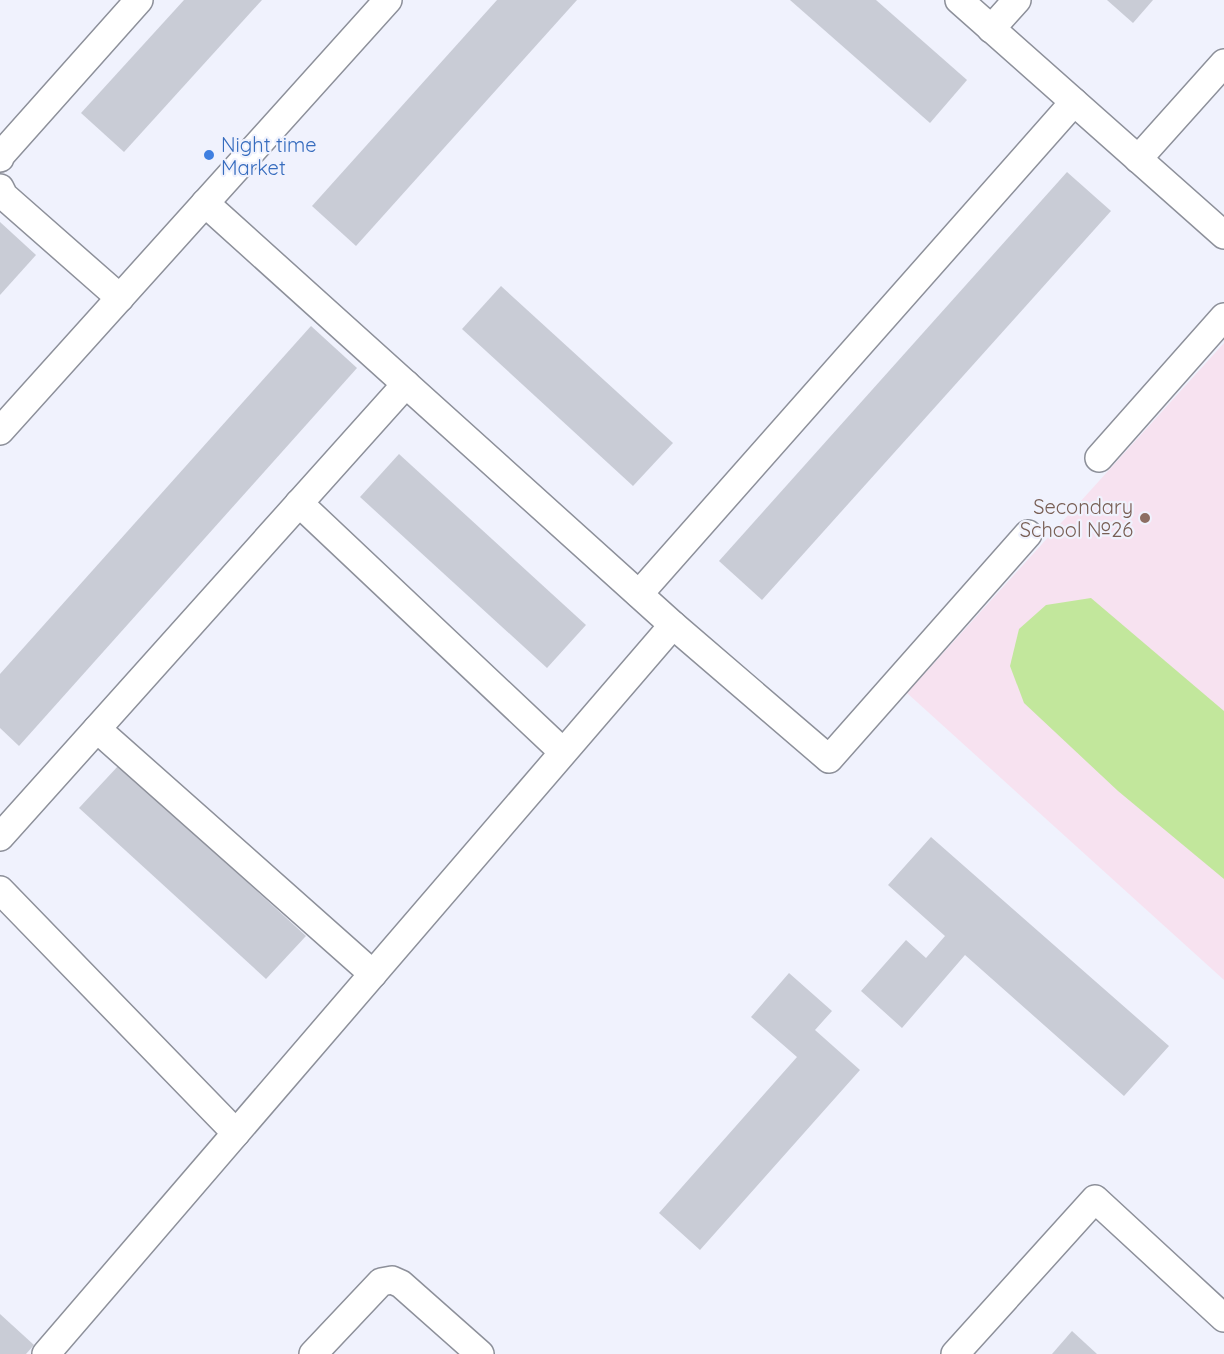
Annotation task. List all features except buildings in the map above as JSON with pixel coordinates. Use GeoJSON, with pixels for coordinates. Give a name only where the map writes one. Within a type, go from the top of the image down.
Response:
{"type":"FeatureCollection","features":[{"type":"Feature","properties":{"kind":"street"},"geometry":{"type":"LineString","coordinates":[[0,158],[139,0]]}},
{"type":"Feature","properties":{"kind":"street"},"geometry":{"type":"LineString","coordinates":[[0,431],[388,0]]}},
{"type":"Feature","properties":{"kind":"street"},"geometry":{"type":"LineString","coordinates":[[959,0],[1224,235]]}},
{"type":"Feature","properties":{"kind":"street"},"geometry":{"type":"LineString","coordinates":[[991,29],[1017,0]]}},
{"type":"Feature","properties":{"kind":"street"},"geometry":{"type":"LineString","coordinates":[[1138,159],[1224,63]]}},
{"type":"Feature","properties":{"kind":"street"},"geometry":{"type":"LineString","coordinates":[[639,594],[1074,102]]}},
{"type":"Feature","properties":{"kind":"street"},"geometry":{"type":"LineString","coordinates":[[0,188],[4,196],[120,298]]}},
{"type":"Feature","properties":{"kind":"street"},"geometry":{"type":"LineString","coordinates":[[205,203],[673,625],[829,759],[1028,534]]}},
{"type":"Feature","properties":{"kind":"street"},"geometry":{"type":"LineString","coordinates":[[1099,458],[1224,317]]}},
{"type":"Feature","properties":{"kind":"street"},"geometry":{"type":"LineString","coordinates":[[0,837],[406,384]]}},
{"type":"Feature","properties":{"kind":"street"},"geometry":{"type":"LineString","coordinates":[[299,503],[563,752]]}},
{"type":"Feature","properties":{"kind":"street"},"geometry":{"type":"LineString","coordinates":[[46,1354],[673,625]]}},
{"type":"Feature","properties":{"kind":"street"},"geometry":{"type":"LineString","coordinates":[[97,729],[373,974]]}},
{"type":"Feature","properties":{"kind":"street"},"geometry":{"type":"LineString","coordinates":[[0,890],[236,1133]]}},
{"type":"Feature","properties":{"kind":"street"},"geometry":{"type":"LineString","coordinates":[[955,1354],[1095,1199],[1224,1318]]}},
{"type":"Feature","properties":{"kind":"street"},"geometry":{"type":"LineString","coordinates":[[313,1354],[381,1282],[392,1280],[401,1284],[480,1354]]}},
{"type":"Feature","properties":{"kind":"shaded area","name":"Secondary School №26"},"geometry":{"type":"Polygon","coordinates":[[[1224,343],[1224,980],[907,693],[1224,343]]]}},
{"type":"Feature","properties":{"kind":"green space"},"geometry":{"type":"Polygon","coordinates":[[[1091,598],[1224,711],[1224,879],[1118,791],[1024,703],[1010,666],[1019,629],[1046,605],[1091,598]]]}},
{"type":"Feature","properties":{"kind":"place","name":"Night time Market"},"geometry":{"type":"Point","coordinates":[209,155]}},
{"type":"Feature","properties":{"kind":"place","name":"Secondary School №26"},"geometry":{"type":"Point","coordinates":[1145,518]}}]}
